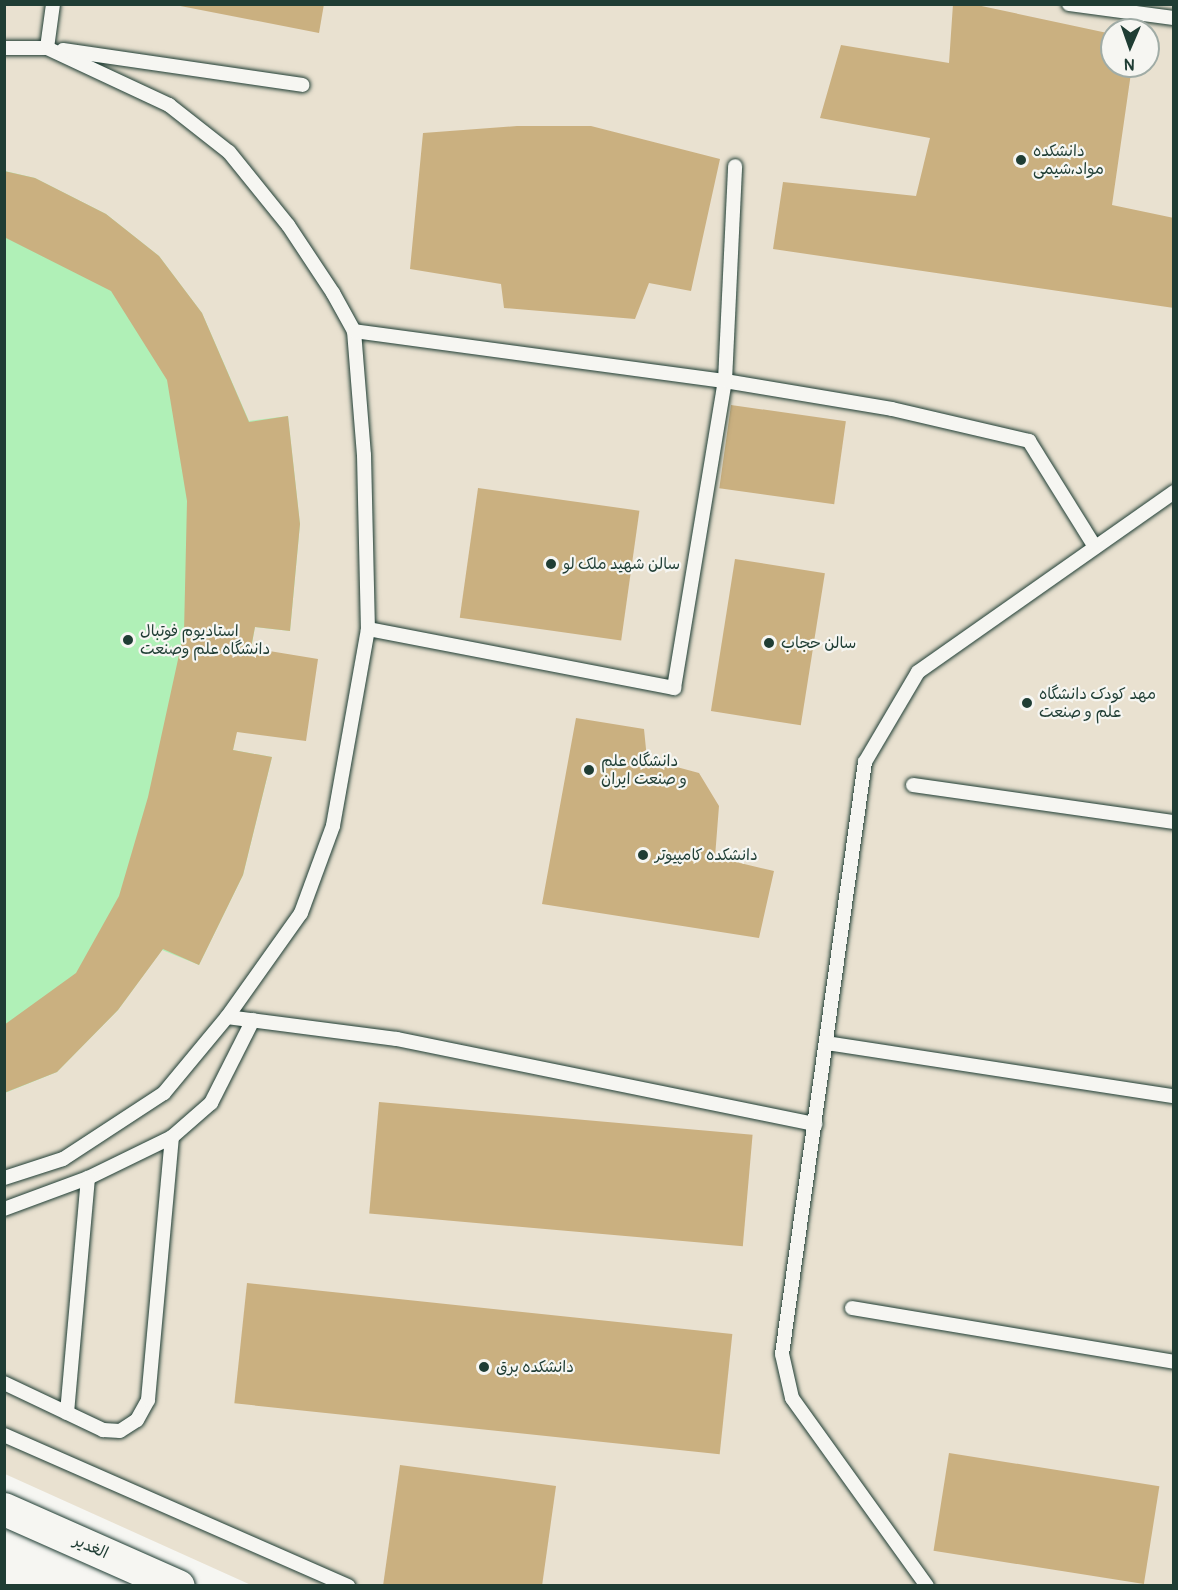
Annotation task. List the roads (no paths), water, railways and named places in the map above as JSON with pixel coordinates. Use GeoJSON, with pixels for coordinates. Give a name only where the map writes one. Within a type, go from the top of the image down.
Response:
{"type":"FeatureCollection","features":[{"type":"Feature","properties":{"kind":"main road","name":"الغدیر"},"geometry":{"type":"LineString","coordinates":[[4,1509],[178,1586]]}},
{"type":"Feature","properties":{"kind":"lane"},"geometry":{"type":"LineString","coordinates":[[47,48],[53,4]]}},
{"type":"Feature","properties":{"kind":"lane"},"geometry":{"type":"LineString","coordinates":[[1069,4],[1173,18]]}},
{"type":"Feature","properties":{"kind":"lane"},"geometry":{"type":"LineString","coordinates":[[4,41],[302,85]]}},
{"type":"Feature","properties":{"kind":"lane"},"geometry":{"type":"LineString","coordinates":[[4,48],[47,48],[169,105],[229,152],[288,225],[333,293],[354,331],[364,454],[368,629],[329,837],[301,913],[227,1017],[164,1094],[63,1159],[4,1178]]}},
{"type":"Feature","properties":{"kind":"lane"},"geometry":{"type":"LineString","coordinates":[[368,629],[674,688],[725,381],[735,166]]}},
{"type":"Feature","properties":{"kind":"lane"},"geometry":{"type":"LineString","coordinates":[[354,331],[725,381],[892,409],[1029,441],[1095,547]]}},
{"type":"Feature","properties":{"kind":"lane"},"geometry":{"type":"LineString","coordinates":[[927,1586],[792,1398],[783,1354],[865,762],[918,672],[1173,492]]}},
{"type":"Feature","properties":{"kind":"lane"},"geometry":{"type":"LineString","coordinates":[[913,785],[1173,822]]}},
{"type":"Feature","properties":{"kind":"lane"},"geometry":{"type":"LineString","coordinates":[[227,1017],[397,1039],[814,1124]]}},
{"type":"Feature","properties":{"kind":"lane"},"geometry":{"type":"LineString","coordinates":[[5,1212],[88,1178],[172,1137],[211,1103],[254,1020]]}},
{"type":"Feature","properties":{"kind":"lane"},"geometry":{"type":"LineString","coordinates":[[826,1043],[1173,1096]]}},
{"type":"Feature","properties":{"kind":"lane"},"geometry":{"type":"LineString","coordinates":[[4,1383],[103,1430],[120,1431],[137,1420],[148,1400],[172,1137]]}},
{"type":"Feature","properties":{"kind":"lane"},"geometry":{"type":"LineString","coordinates":[[67,1413],[88,1178]]}},
{"type":"Feature","properties":{"kind":"lane"},"geometry":{"type":"LineString","coordinates":[[852,1308],[1173,1362]]}},
{"type":"Feature","properties":{"kind":"lane"},"geometry":{"type":"LineString","coordinates":[[4,1435],[348,1586]]}},
{"type":"Feature","properties":{"kind":"place","name":"دانشکده مواد،شیمی"},"geometry":{"type":"Point","coordinates":[1021,160]}},
{"type":"Feature","properties":{"kind":"place","name":"سالن شهید ملک لو"},"geometry":{"type":"Point","coordinates":[551,564]}},
{"type":"Feature","properties":{"kind":"place","name":"استادیوم فوتبال دانشگاه علم وصنعت"},"geometry":{"type":"Point","coordinates":[128,640]}},
{"type":"Feature","properties":{"kind":"place","name":"سالن حجاب"},"geometry":{"type":"Point","coordinates":[769,643]}},
{"type":"Feature","properties":{"kind":"place","name":"مهد کودک دانشگاه علم و صنعت"},"geometry":{"type":"Point","coordinates":[1027,703]}},
{"type":"Feature","properties":{"kind":"place","name":"دانشگاه علم و صنعت ایران"},"geometry":{"type":"Point","coordinates":[589,770]}},
{"type":"Feature","properties":{"kind":"place","name":"دانشکده کامپیوتر"},"geometry":{"type":"Point","coordinates":[643,855]}},
{"type":"Feature","properties":{"kind":"place","name":"دانشکده برق"},"geometry":{"type":"Point","coordinates":[484,1367]}}]}
